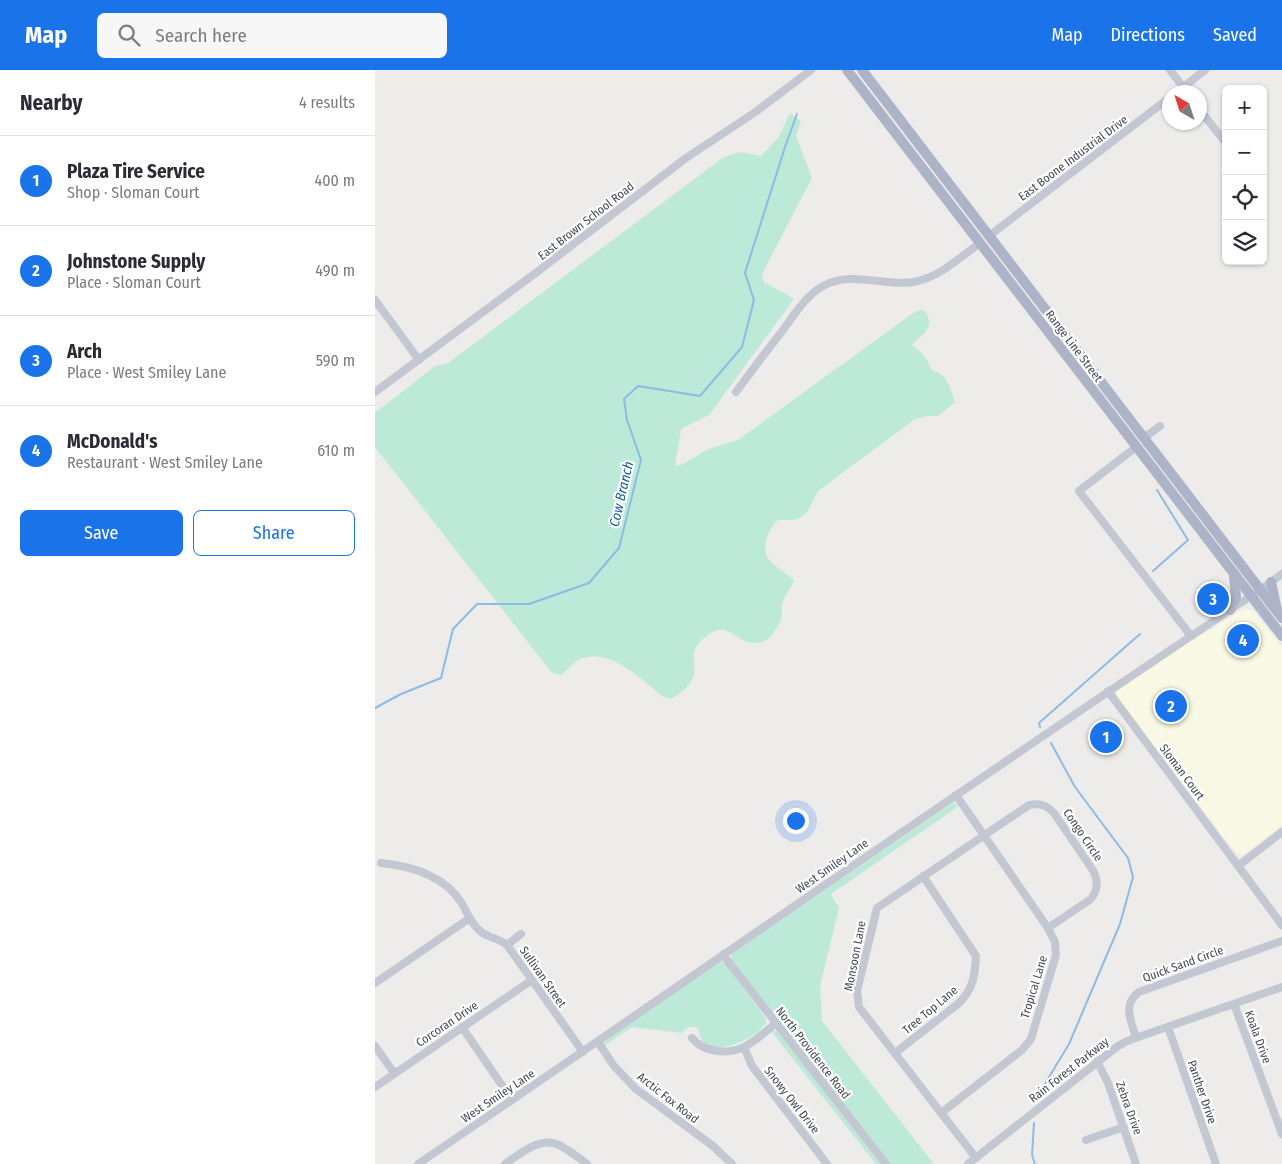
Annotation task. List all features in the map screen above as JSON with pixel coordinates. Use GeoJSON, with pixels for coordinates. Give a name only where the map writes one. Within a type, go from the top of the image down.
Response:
{"type":"FeatureCollection","features":[{"type":"Feature","properties":{"kind":"main road","name":"Range Line Street"},"geometry":{"type":"LineString","coordinates":[[847,70],[1282,636]]}},
{"type":"Feature","properties":{"kind":"main road","name":"Range Line Street"},"geometry":{"type":"LineString","coordinates":[[862,70],[1280,616]]}},
{"type":"Feature","properties":{"kind":"main road"},"geometry":{"type":"LineString","coordinates":[[949,202],[982,235],[989,236]]}},
{"type":"Feature","properties":{"kind":"main road"},"geometry":{"type":"LineString","coordinates":[[980,243],[989,247],[1011,264]]}},
{"type":"Feature","properties":{"kind":"main road"},"geometry":{"type":"LineString","coordinates":[[1107,409],[1124,422],[1135,435],[1144,438]]}},
{"type":"Feature","properties":{"kind":"main road"},"geometry":{"type":"LineString","coordinates":[[1136,447],[1142,448],[1155,462],[1170,472]]}},
{"type":"Feature","properties":{"kind":"main road"},"geometry":{"type":"LineString","coordinates":[[1230,610],[1236,597],[1233,573]]}},
{"type":"Feature","properties":{"kind":"main road"},"geometry":{"type":"LineString","coordinates":[[1271,582],[1280,616]]}},
{"type":"Feature","properties":{"kind":"street","name":"East Brown School Road"},"geometry":{"type":"LineString","coordinates":[[375,392],[537,272],[686,158],[754,112],[811,70]]}},
{"type":"Feature","properties":{"kind":"street"},"geometry":{"type":"LineString","coordinates":[[1170,70],[1179,85]]}},
{"type":"Feature","properties":{"kind":"street"},"geometry":{"type":"LineString","coordinates":[[1189,85],[1205,70]]}},
{"type":"Feature","properties":{"kind":"street","name":"East Boone Industrial Drive"},"geometry":{"type":"LineString","coordinates":[[989,236],[1162,103]]}},
{"type":"Feature","properties":{"kind":"street"},"geometry":{"type":"LineString","coordinates":[[1207,119],[1222,138]]}},
{"type":"Feature","properties":{"kind":"street"},"geometry":{"type":"LineString","coordinates":[[736,392],[797,310],[813,293],[824,285],[837,280],[855,279],[913,282],[931,277],[944,270],[980,243]]}},
{"type":"Feature","properties":{"kind":"street"},"geometry":{"type":"LineString","coordinates":[[375,300],[419,360]]}},
{"type":"Feature","properties":{"kind":"street"},"geometry":{"type":"LineString","coordinates":[[1144,438],[1161,426]]}},
{"type":"Feature","properties":{"kind":"street"},"geometry":{"type":"LineString","coordinates":[[1136,447],[1079,491],[1191,636]]}},
{"type":"Feature","properties":{"kind":"street","name":"West Smiley Lane"},"geometry":{"type":"LineString","coordinates":[[419,1164],[1108,691],[1282,574]]}},
{"type":"Feature","properties":{"kind":"street","name":"Sloman Court"},"geometry":{"type":"LineString","coordinates":[[1108,691],[1282,924]]}},
{"type":"Feature","properties":{"kind":"street","name":"Tropical Lane"},"geometry":{"type":"LineString","coordinates":[[941,1112],[1022,1050],[1031,1039],[1056,955],[1055,942],[1048,928],[956,795]]}},
{"type":"Feature","properties":{"kind":"street","name":"Congo Circle"},"geometry":{"type":"LineString","coordinates":[[983,835],[1029,805],[1040,804],[1048,806],[1054,813],[1095,872],[1098,882],[1095,894],[1091,899],[1048,928]]}},
{"type":"Feature","properties":{"kind":"street"},"geometry":{"type":"LineString","coordinates":[[1238,866],[1282,832]]}},
{"type":"Feature","properties":{"kind":"street","name":"Monsoon Lane"},"geometry":{"type":"LineString","coordinates":[[976,1158],[859,1007],[857,991],[877,908],[983,835]]}},
{"type":"Feature","properties":{"kind":"street","name":"Sullivan Street"},"geometry":{"type":"LineString","coordinates":[[381,863],[394,864],[431,875],[447,887],[460,901],[479,930],[491,937],[502,940],[507,945],[583,1052]]}},
{"type":"Feature","properties":{"kind":"street","name":"Tree Top Lane"},"geometry":{"type":"LineString","coordinates":[[895,1053],[968,994],[975,968],[976,956],[923,876]]}},
{"type":"Feature","properties":{"kind":"street"},"geometry":{"type":"LineString","coordinates":[[375,983],[470,918]]}},
{"type":"Feature","properties":{"kind":"street"},"geometry":{"type":"LineString","coordinates":[[507,945],[521,934]]}},
{"type":"Feature","properties":{"kind":"street","name":"Quick Sand Circle"},"geometry":{"type":"LineString","coordinates":[[1136,1038],[1129,1007],[1130,1001],[1139,992],[1282,941]]}},
{"type":"Feature","properties":{"kind":"street","name":"North Providence Road"},"geometry":{"type":"LineString","coordinates":[[723,955],[886,1164]]}},
{"type":"Feature","properties":{"kind":"street","name":"Corcoran Drive"},"geometry":{"type":"LineString","coordinates":[[375,1086],[532,980]]}},
{"type":"Feature","properties":{"kind":"street","name":"Rain Forest Parkway"},"geometry":{"type":"LineString","coordinates":[[968,1164],[1118,1046],[1168,1026],[1282,987]]}},
{"type":"Feature","properties":{"kind":"street","name":"Koala Drive"},"geometry":{"type":"LineString","coordinates":[[1234,1004],[1282,1134]]}},
{"type":"Feature","properties":{"kind":"street"},"geometry":{"type":"LineString","coordinates":[[692,1038],[698,1046],[717,1051],[744,1047],[776,1023]]}},
{"type":"Feature","properties":{"kind":"street","name":"Panther Drive"},"geometry":{"type":"LineString","coordinates":[[1168,1026],[1216,1164]]}},
{"type":"Feature","properties":{"kind":"street"},"geometry":{"type":"LineString","coordinates":[[462,1028],[512,1100]]}},
{"type":"Feature","properties":{"kind":"street","name":"Arctic Fox Road"},"geometry":{"type":"LineString","coordinates":[[598,1042],[614,1066],[636,1088],[713,1146],[732,1164]]}},
{"type":"Feature","properties":{"kind":"street"},"geometry":{"type":"LineString","coordinates":[[375,1046],[394,1073]]}},
{"type":"Feature","properties":{"kind":"street","name":"Snowy Owl Drive"},"geometry":{"type":"LineString","coordinates":[[744,1047],[752,1066],[827,1164]]}},
{"type":"Feature","properties":{"kind":"street","name":"Zebra Drive"},"geometry":{"type":"LineString","coordinates":[[1097,1061],[1108,1083],[1136,1164]]}},
{"type":"Feature","properties":{"kind":"street"},"geometry":{"type":"LineString","coordinates":[[1086,1140],[1124,1127]]}},
{"type":"Feature","properties":{"kind":"street"},"geometry":{"type":"LineString","coordinates":[[505,1164],[529,1147],[548,1142],[560,1145],[587,1164]]}},
{"type":"Feature","properties":{"kind":"shaded area"},"geometry":{"type":"Polygon","coordinates":[[[1244,609],[1255,613],[1282,647],[1282,825],[1242,856],[1236,853],[1115,696],[1119,689],[1176,650],[1244,609]]]}},
{"type":"Feature","properties":{"kind":"green space"},"geometry":{"type":"Polygon","coordinates":[[[790,113],[801,121],[796,136],[812,178],[762,274],[764,282],[794,299],[709,415],[681,429],[675,466],[687,462],[711,448],[738,440],[916,311],[924,310],[928,316],[929,325],[912,345],[925,356],[932,371],[945,378],[955,402],[938,416],[915,419],[818,491],[807,512],[800,518],[778,520],[775,523],[769,532],[766,542],[767,557],[775,566],[794,580],[783,601],[780,621],[768,639],[752,643],[726,630],[710,633],[700,642],[695,650],[694,674],[691,682],[682,692],[671,699],[664,697],[626,668],[605,658],[594,656],[582,658],[561,675],[552,673],[375,447],[375,413],[435,366],[448,363],[724,157],[740,152],[761,156],[778,138],[790,113]]]}},
{"type":"Feature","properties":{"kind":"green space"},"geometry":{"type":"Polygon","coordinates":[[[953,803],[959,806],[831,894],[839,908],[820,986],[822,1021],[934,1164],[889,1164],[731,960],[731,954],[953,803]]]}},
{"type":"Feature","properties":{"kind":"green space"},"geometry":{"type":"Polygon","coordinates":[[[718,962],[726,964],[765,1017],[766,1023],[761,1029],[746,1040],[736,1044],[717,1047],[702,1041],[699,1030],[692,1026],[682,1033],[632,1027],[604,1046],[605,1040],[718,962]]]}},
{"type":"Feature","properties":{"kind":"green space"},"geometry":{"type":"Polygon","coordinates":[[[771,1031],[777,1031],[781,1034],[881,1164],[876,1164],[771,1031]]]}},
{"type":"Feature","properties":{"kind":"waterway","name":"Cow Branch"},"geometry":{"type":"LineString","coordinates":[[375,708],[401,694],[441,678],[453,629],[477,604],[529,604],[589,583],[619,548],[641,460],[627,420],[624,399],[638,386],[700,396],[742,347],[754,300],[745,273],[797,114]]}},
{"type":"Feature","properties":{"kind":"waterway"},"geometry":{"type":"LineString","coordinates":[[1153,571],[1188,540],[1157,490]]}},
{"type":"Feature","properties":{"kind":"waterway"},"geometry":{"type":"LineString","coordinates":[[1040,727],[1039,723],[1140,634]]}},
{"type":"Feature","properties":{"kind":"waterway"},"geometry":{"type":"LineString","coordinates":[[1034,1102],[1069,1044],[1120,924],[1133,877],[1128,858],[1075,787],[1051,743]]}},
{"type":"Feature","properties":{"kind":"waterway"},"geometry":{"type":"LineString","coordinates":[[1034,1123],[1032,1155],[1035,1164]]}},
{"type":"Feature","properties":{"kind":"place","name":"Arch"},"geometry":{"type":"Point","coordinates":[1213,599]}},
{"type":"Feature","properties":{"kind":"place","name":"McDonald's"},"geometry":{"type":"Point","coordinates":[1243,640]}},
{"type":"Feature","properties":{"kind":"place","name":"Johnstone Supply"},"geometry":{"type":"Point","coordinates":[1171,706]}},
{"type":"Feature","properties":{"kind":"place","name":"Plaza Tire Service"},"geometry":{"type":"Point","coordinates":[1106,737]}}]}
